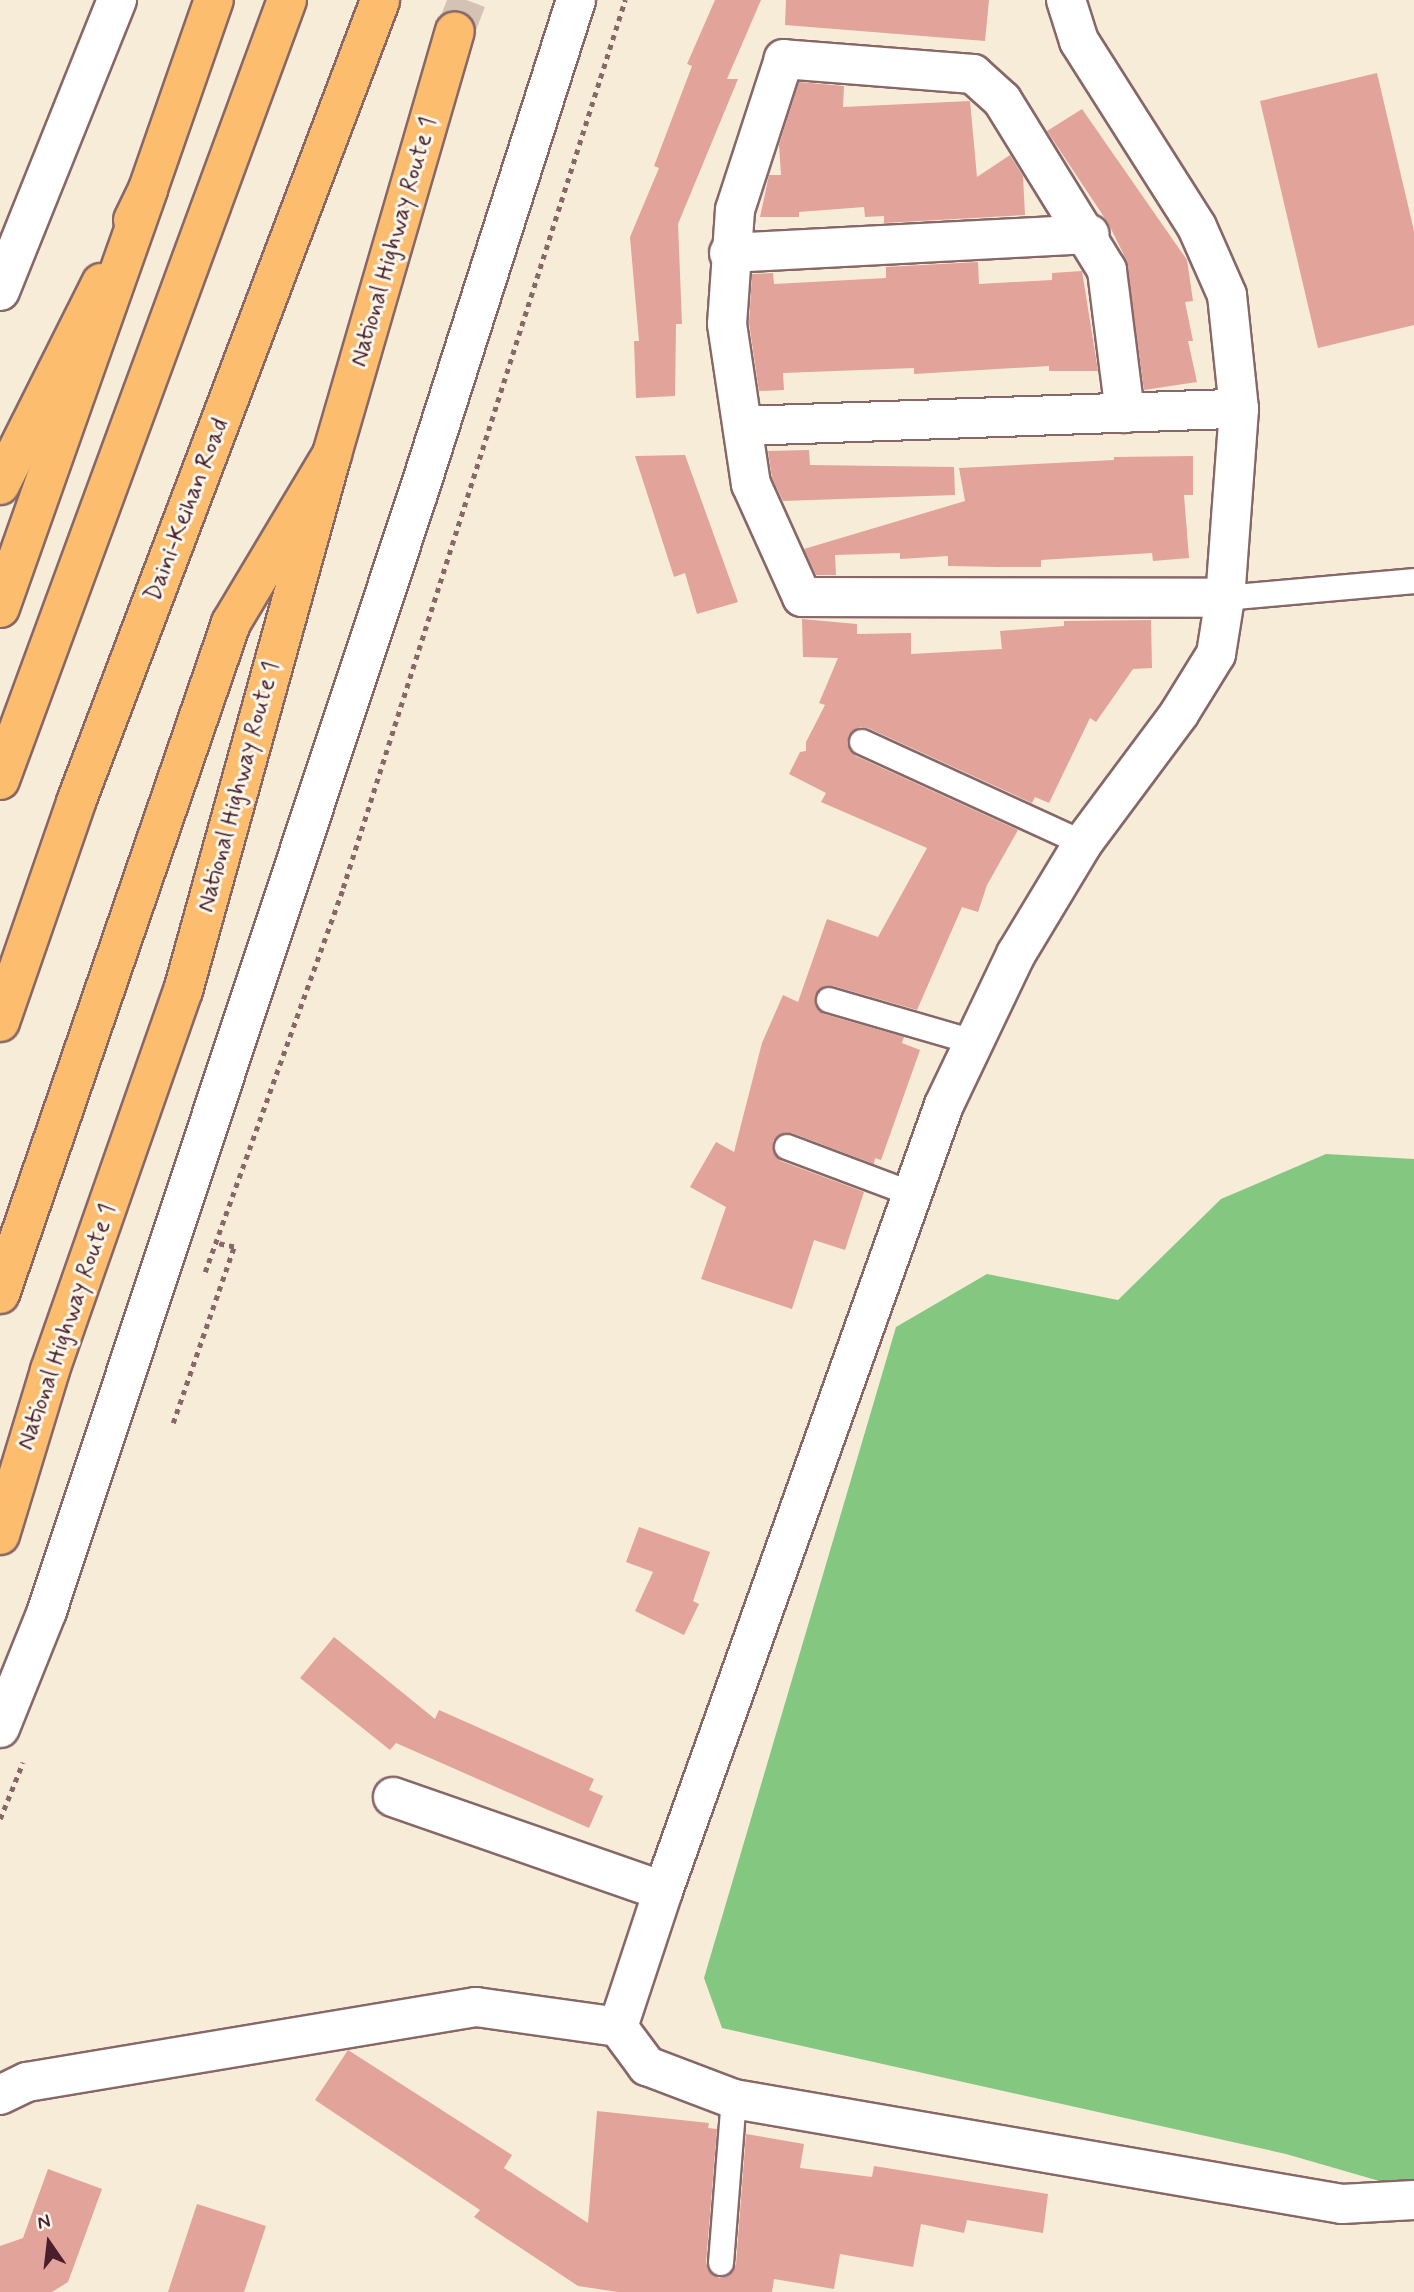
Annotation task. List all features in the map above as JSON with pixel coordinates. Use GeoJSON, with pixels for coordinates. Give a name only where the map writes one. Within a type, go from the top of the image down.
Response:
{"type":"FeatureCollection","features":[{"type":"Feature","properties":{"kind":"highway"},"geometry":{"type":"LineString","coordinates":[[0,607],[214,0]]}},
{"type":"Feature","properties":{"kind":"highway"},"geometry":{"type":"LineString","coordinates":[[0,780],[287,0]]}},
{"type":"Feature","properties":{"kind":"highway","name":"Daini-Keihan Road"},"geometry":{"type":"LineString","coordinates":[[0,1022],[76,802],[380,1]]}},
{"type":"Feature","properties":{"kind":"highway","name":"National Highway Route 1"},"geometry":{"type":"LineString","coordinates":[[0,1535],[50,1370],[183,991],[332,454],[455,33]]}},
{"type":"Feature","properties":{"kind":"highway"},"geometry":{"type":"LineString","coordinates":[[0,485],[148,189]]}},
{"type":"Feature","properties":{"kind":"highway"},"geometry":{"type":"LineString","coordinates":[[0,1294],[230,623],[332,454]]}},
{"type":"Feature","properties":{"kind":"street"},"geometry":{"type":"LineString","coordinates":[[0,291],[117,0]]}},
{"type":"Feature","properties":{"kind":"street"},"geometry":{"type":"LineString","coordinates":[[0,1728],[47,1612],[576,0]]}},
{"type":"Feature","properties":{"kind":"street"},"geometry":{"type":"LineString","coordinates":[[618,2027],[663,1891],[944,1105],[1016,954],[1083,843],[1179,714],[1216,654],[1225,598],[1239,409],[1227,295],[1197,227],[1079,41],[1066,0]]}},
{"type":"Feature","properties":{"kind":"street"},"geometry":{"type":"LineString","coordinates":[[1125,413],[1107,270],[1088,234],[1002,100],[973,74],[784,59],[735,210],[729,253],[727,324],[751,484],[802,597],[1225,598]]}},
{"type":"Feature","properties":{"kind":"street"},"geometry":{"type":"LineString","coordinates":[[729,253],[1088,234]]}},
{"type":"Feature","properties":{"kind":"street"},"geometry":{"type":"LineString","coordinates":[[743,426],[1239,409]]}},
{"type":"Feature","properties":{"kind":"street"},"geometry":{"type":"LineString","coordinates":[[393,1797],[663,1891]]}},
{"type":"Feature","properties":{"kind":"street"},"geometry":{"type":"LineString","coordinates":[[0,2095],[27,2082],[476,2007],[618,2027],[647,2066],[734,2099],[1342,2204],[1414,2200]]}},
{"type":"Feature","properties":{"kind":"lane"},"geometry":{"type":"LineString","coordinates":[[1225,598],[1414,581]]}},
{"type":"Feature","properties":{"kind":"lane"},"geometry":{"type":"LineString","coordinates":[[862,742],[1083,843]]}},
{"type":"Feature","properties":{"kind":"lane"},"geometry":{"type":"LineString","coordinates":[[830,1000],[974,1042]]}},
{"type":"Feature","properties":{"kind":"lane"},"geometry":{"type":"LineString","coordinates":[[787,1147],[912,1194]]}},
{"type":"Feature","properties":{"kind":"lane"},"geometry":{"type":"LineString","coordinates":[[721,2263],[734,2099]]}},
{"type":"Feature","properties":{"kind":"path"},"geometry":{"type":"LineString","coordinates":[[173,1423],[234,1247],[175,1226]]}},
{"type":"Feature","properties":{"kind":"green space"},"geometry":{"type":"Polygon","coordinates":[[[1326,1154],[1414,1159],[1414,2191],[1286,2154],[722,2028],[704,1978],[896,1327],[987,1274],[1118,1300],[1221,1199],[1326,1154]]]}},
{"type":"Feature","properties":{"kind":"building"},"geometry":{"type":"Polygon","coordinates":[[[715,0],[761,0],[727,79],[738,79],[678,224],[682,324],[676,324],[675,396],[636,398],[634,341],[639,341],[630,237],[659,168],[654,166],[692,66],[687,64],[715,0]]]}},
{"type":"Feature","properties":{"kind":"building"},"geometry":{"type":"Polygon","coordinates":[[[786,0],[989,0],[985,41],[785,25],[786,0]]]}},
{"type":"Feature","properties":{"kind":"building"},"geometry":{"type":"Polygon","coordinates":[[[1377,73],[1414,231],[1414,325],[1318,348],[1260,101],[1377,73]]]}},
{"type":"Feature","properties":{"kind":"building"},"geometry":{"type":"Polygon","coordinates":[[[799,82],[844,86],[843,107],[970,101],[977,177],[1010,155],[1023,176],[1025,215],[884,223],[884,216],[865,217],[864,207],[799,212],[799,217],[760,217],[769,175],[781,175],[779,145],[799,82]]]}},
{"type":"Feature","properties":{"kind":"building"},"geometry":{"type":"Polygon","coordinates":[[[1082,109],[1187,260],[1193,301],[1185,302],[1193,341],[1188,341],[1197,382],[1144,390],[1126,259],[1108,223],[1047,131],[1082,109]]]}},
{"type":"Feature","properties":{"kind":"building"},"geometry":{"type":"Polygon","coordinates":[[[978,262],[979,284],[1052,280],[1052,273],[1082,271],[1098,371],[1049,371],[1049,366],[914,374],[914,368],[783,373],[784,390],[759,391],[749,323],[752,274],[773,273],[774,284],[886,278],[886,267],[978,262]]]}},
{"type":"Feature","properties":{"kind":"building"},"geometry":{"type":"Polygon","coordinates":[[[809,450],[810,465],[954,467],[955,495],[783,501],[772,478],[768,451],[809,450]]]}},
{"type":"Feature","properties":{"kind":"building"},"geometry":{"type":"Polygon","coordinates":[[[685,455],[738,602],[697,614],[685,573],[674,577],[635,456],[685,455]]]}},
{"type":"Feature","properties":{"kind":"building"},"geometry":{"type":"Polygon","coordinates":[[[1193,456],[1193,495],[1184,495],[1189,558],[1153,561],[1152,553],[1041,560],[1041,567],[999,567],[948,566],[948,556],[900,559],[900,553],[835,555],[836,575],[816,575],[804,549],[965,501],[959,468],[1114,460],[1114,457],[1193,456]]]}},
{"type":"Feature","properties":{"kind":"building"},"geometry":{"type":"Polygon","coordinates":[[[802,619],[857,624],[857,634],[911,633],[911,654],[1002,649],[1000,631],[1064,626],[1064,621],[1151,620],[1152,668],[1133,669],[1096,722],[1090,718],[1049,803],[1035,797],[1032,803],[868,728],[860,727],[849,735],[847,744],[856,756],[1018,830],[987,885],[978,912],[962,907],[917,1010],[833,986],[825,986],[815,995],[815,1004],[824,1014],[904,1037],[902,1043],[920,1050],[881,1160],[875,1158],[874,1164],[792,1133],[778,1135],[773,1141],[773,1150],[781,1161],[864,1192],[845,1250],[814,1240],[792,1309],[701,1279],[726,1207],[690,1187],[716,1142],[734,1152],[762,1043],[783,995],[798,1002],[827,919],[878,937],[927,848],[821,802],[826,793],[789,774],[800,752],[806,751],[806,742],[825,705],[819,703],[838,658],[803,657],[802,619]]]}},
{"type":"Feature","properties":{"kind":"building"},"geometry":{"type":"Polygon","coordinates":[[[639,1527],[710,1552],[693,1601],[699,1604],[684,1635],[635,1611],[653,1572],[626,1562],[639,1527]]]}},
{"type":"Feature","properties":{"kind":"building"},"geometry":{"type":"Polygon","coordinates":[[[334,1637],[435,1719],[439,1710],[594,1779],[589,1790],[603,1796],[589,1828],[396,1743],[390,1750],[300,1678],[334,1637]]]}},
{"type":"Feature","properties":{"kind":"building"},"geometry":{"type":"Polygon","coordinates":[[[348,2050],[512,2155],[504,2168],[588,2223],[597,2111],[709,2123],[708,2128],[717,2129],[706,2263],[708,2270],[719,2278],[728,2276],[736,2264],[746,2134],[804,2144],[800,2168],[872,2177],[874,2166],[1048,2194],[1043,2233],[967,2220],[964,2233],[921,2224],[913,2267],[840,2254],[834,2289],[774,2279],[772,2292],[618,2292],[578,2286],[474,2217],[480,2210],[315,2100],[348,2050]]]}},
{"type":"Feature","properties":{"kind":"building"},"geometry":{"type":"Polygon","coordinates":[[[48,2169],[102,2189],[68,2282],[52,2292],[0,2292],[0,2246],[23,2238],[48,2169]]]}},
{"type":"Feature","properties":{"kind":"building"},"geometry":{"type":"Polygon","coordinates":[[[197,2204],[266,2226],[244,2292],[168,2292],[197,2204]]]}},
{"type":"Feature","properties":{"kind":"tunnel"},"geometry":{"type":"LineString","coordinates":[[455,32],[467,0]]}}]}
